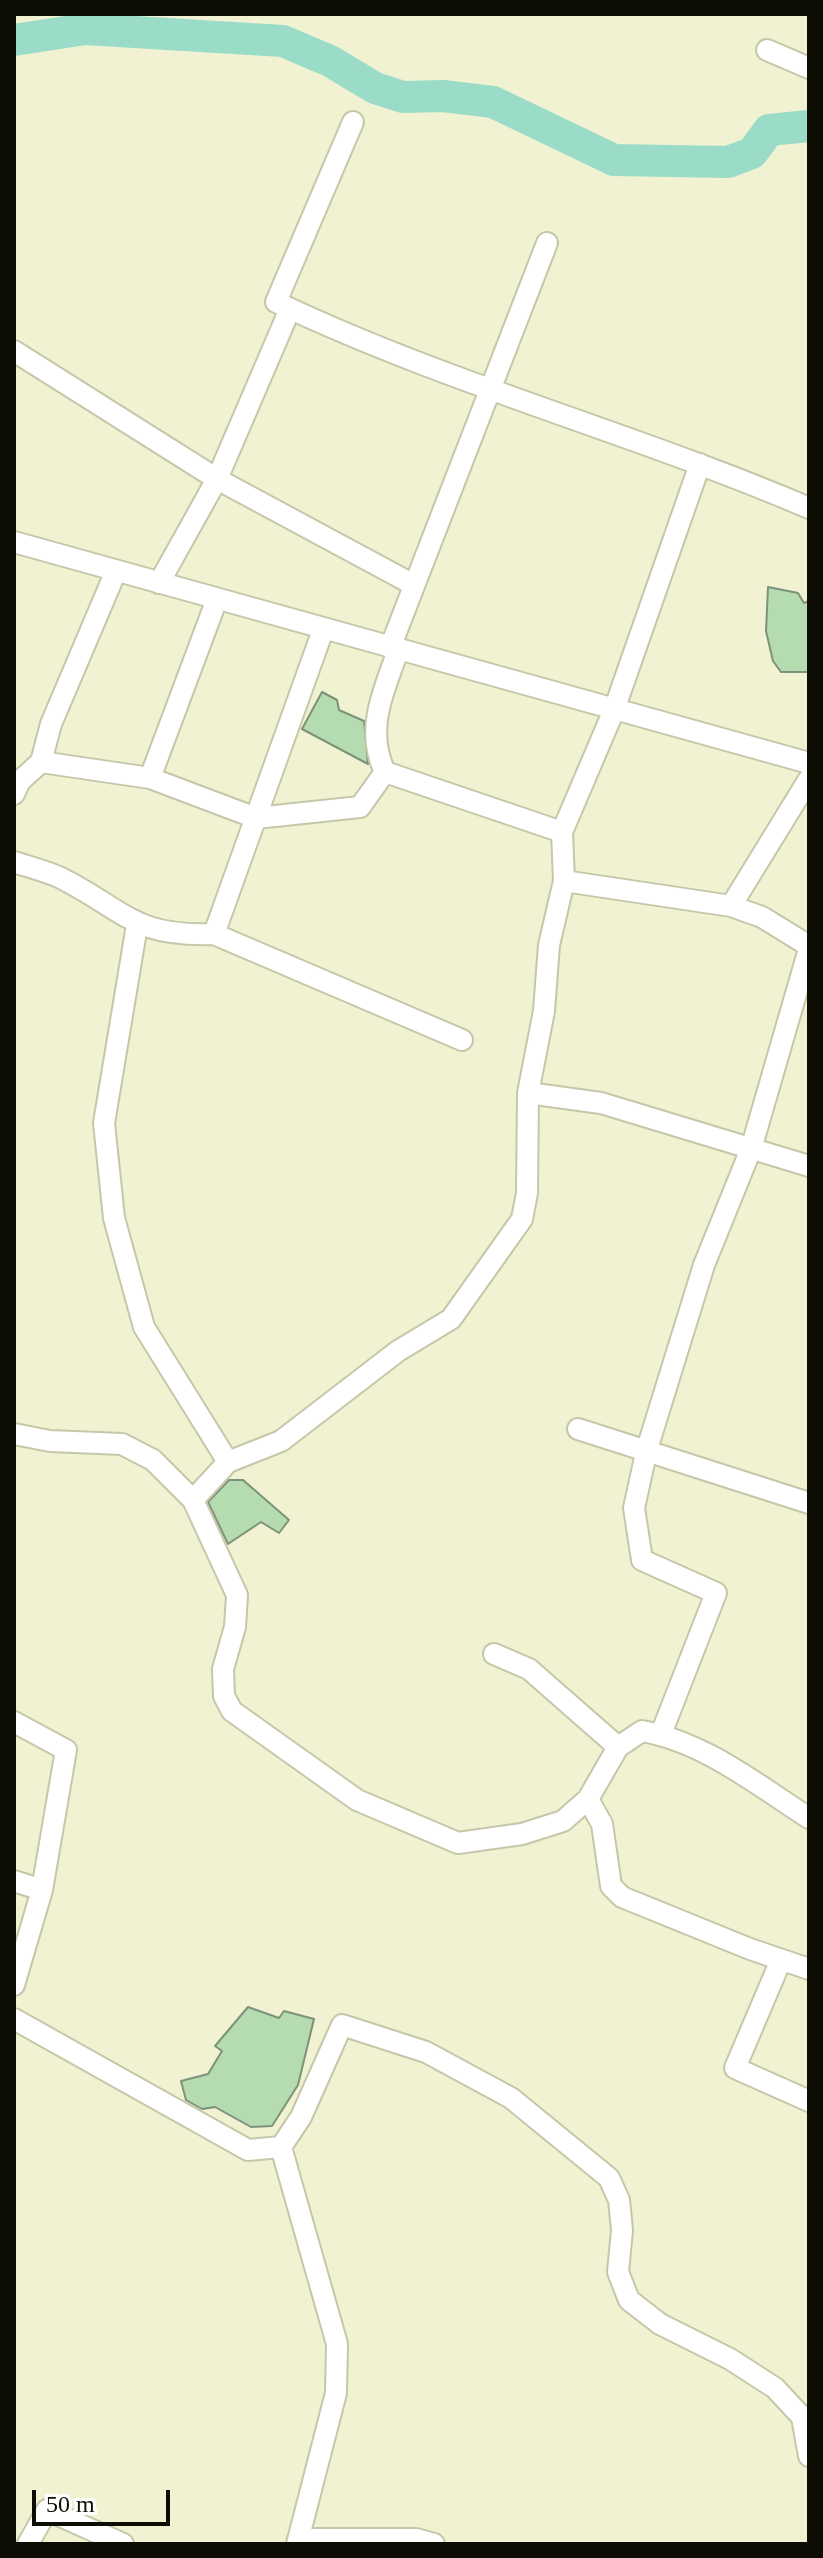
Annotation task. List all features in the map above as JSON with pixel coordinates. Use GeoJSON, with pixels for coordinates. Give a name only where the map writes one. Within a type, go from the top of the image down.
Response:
{"type":"FeatureCollection","features":[{"type":"Feature","properties":{"kind":"street"},"geometry":{"type":"LineString","coordinates":[[767,50],[809,68]]}},
{"type":"Feature","properties":{"kind":"street"},"geometry":{"type":"LineString","coordinates":[[159,583],[217,479],[353,122]]}},
{"type":"Feature","properties":{"kind":"street"},"geometry":{"type":"LineString","coordinates":[[547,243],[414,585],[377,709],[378,756],[385,772],[562,832]]}},
{"type":"Feature","properties":{"kind":"street"},"geometry":{"type":"LineString","coordinates":[[283,305],[490,391],[700,464],[809,508]]}},
{"type":"Feature","properties":{"kind":"street"},"geometry":{"type":"LineString","coordinates":[[14,351],[217,479],[414,585]]}},
{"type":"Feature","properties":{"kind":"street"},"geometry":{"type":"LineString","coordinates":[[193,1500],[228,1462],[281,1441],[398,1351],[451,1319],[522,1219],[527,1193],[528,1093],[544,1011],[549,945],[564,881],[562,832],[614,710],[700,464]]}},
{"type":"Feature","properties":{"kind":"street"},"geometry":{"type":"LineString","coordinates":[[14,542],[809,763]]}},
{"type":"Feature","properties":{"kind":"street"},"geometry":{"type":"LineString","coordinates":[[14,794],[20,781],[41,762],[51,724],[116,571]]}},
{"type":"Feature","properties":{"kind":"street"},"geometry":{"type":"LineString","coordinates":[[150,778],[217,599]]}},
{"type":"Feature","properties":{"kind":"street"},"geometry":{"type":"LineString","coordinates":[[214,934],[323,630]]}},
{"type":"Feature","properties":{"kind":"street"},"geometry":{"type":"LineString","coordinates":[[41,762],[150,778],[256,818],[360,807],[385,772]]}},
{"type":"Feature","properties":{"kind":"street"},"geometry":{"type":"LineString","coordinates":[[731,906],[809,779]]}},
{"type":"Feature","properties":{"kind":"street"},"geometry":{"type":"LineString","coordinates":[[14,862],[60,878],[137,925],[174,935],[214,934],[462,1040]]}},
{"type":"Feature","properties":{"kind":"street"},"geometry":{"type":"LineString","coordinates":[[564,881],[731,906],[762,917],[809,948],[751,1149],[704,1265],[647,1449],[634,1508],[642,1560],[716,1593],[661,1734]]}},
{"type":"Feature","properties":{"kind":"street"},"geometry":{"type":"LineString","coordinates":[[137,925],[104,1123],[114,1218],[144,1327],[228,1462]]}},
{"type":"Feature","properties":{"kind":"street"},"geometry":{"type":"LineString","coordinates":[[528,1093],[601,1103],[809,1166]]}},
{"type":"Feature","properties":{"kind":"street"},"geometry":{"type":"LineString","coordinates":[[578,1429],[809,1503]]}},
{"type":"Feature","properties":{"kind":"street"},"geometry":{"type":"LineString","coordinates":[[14,1434],[50,1441],[122,1444],[153,1460],[193,1500],[237,1595],[235,1627],[223,1669],[224,1696],[232,1711],[357,1800],[458,1843],[522,1834],[563,1821],[588,1799],[618,1747],[642,1731],[661,1734],[709,1754],[809,1818]]}},
{"type":"Feature","properties":{"kind":"street"},"geometry":{"type":"LineString","coordinates":[[494,1654],[529,1669],[618,1747]]}},
{"type":"Feature","properties":{"kind":"street"},"geometry":{"type":"LineString","coordinates":[[14,1722],[66,1750],[42,1890],[14,1985]]}},
{"type":"Feature","properties":{"kind":"street"},"geometry":{"type":"LineString","coordinates":[[588,1799],[602,1824],[611,1886],[622,1897],[809,1969]]}},
{"type":"Feature","properties":{"kind":"street"},"geometry":{"type":"LineString","coordinates":[[14,1881],[42,1890]]}},
{"type":"Feature","properties":{"kind":"street"},"geometry":{"type":"LineString","coordinates":[[781,1960],[735,2068],[809,2101]]}},
{"type":"Feature","properties":{"kind":"street"},"geometry":{"type":"LineString","coordinates":[[14,2019],[248,2150],[281,2147]]}},
{"type":"Feature","properties":{"kind":"street"},"geometry":{"type":"LineString","coordinates":[[434,2544],[416,2539],[298,2542],[336,2393],[337,2344],[281,2147],[301,2117],[342,2025],[426,2052],[511,2098],[609,2178],[619,2200],[622,2230],[618,2272],[629,2300],[660,2324],[730,2359],[775,2388],[802,2417],[809,2456]]}},
{"type":"Feature","properties":{"kind":"street"},"geometry":{"type":"LineString","coordinates":[[28,2544],[47,2510],[123,2544]]}},
{"type":"Feature","properties":{"kind":"building"},"geometry":{"type":"Polygon","coordinates":[[[768,587],[798,593],[804,603],[809,601],[809,672],[781,672],[773,661],[766,631],[768,587]]]}},
{"type":"Feature","properties":{"kind":"building"},"geometry":{"type":"Polygon","coordinates":[[[322,692],[337,700],[339,710],[364,721],[368,764],[302,729],[322,692]]]}},
{"type":"Feature","properties":{"kind":"building"},"geometry":{"type":"Polygon","coordinates":[[[229,1480],[243,1480],[289,1520],[279,1533],[261,1522],[228,1544],[208,1502],[229,1480]]]}},
{"type":"Feature","properties":{"kind":"building"},"geometry":{"type":"Polygon","coordinates":[[[248,2007],[279,2018],[284,2011],[314,2019],[298,2085],[272,2126],[251,2127],[215,2107],[202,2109],[186,2100],[181,2081],[208,2074],[222,2051],[215,2046],[248,2007]]]}},
{"type":"Feature","properties":{"kind":"waterway"},"geometry":{"type":"LineString","coordinates":[[14,40],[85,29],[283,41],[330,61],[375,88],[403,97],[443,96],[493,102],[614,160],[728,162],[752,153],[769,130],[809,126]]}}]}
